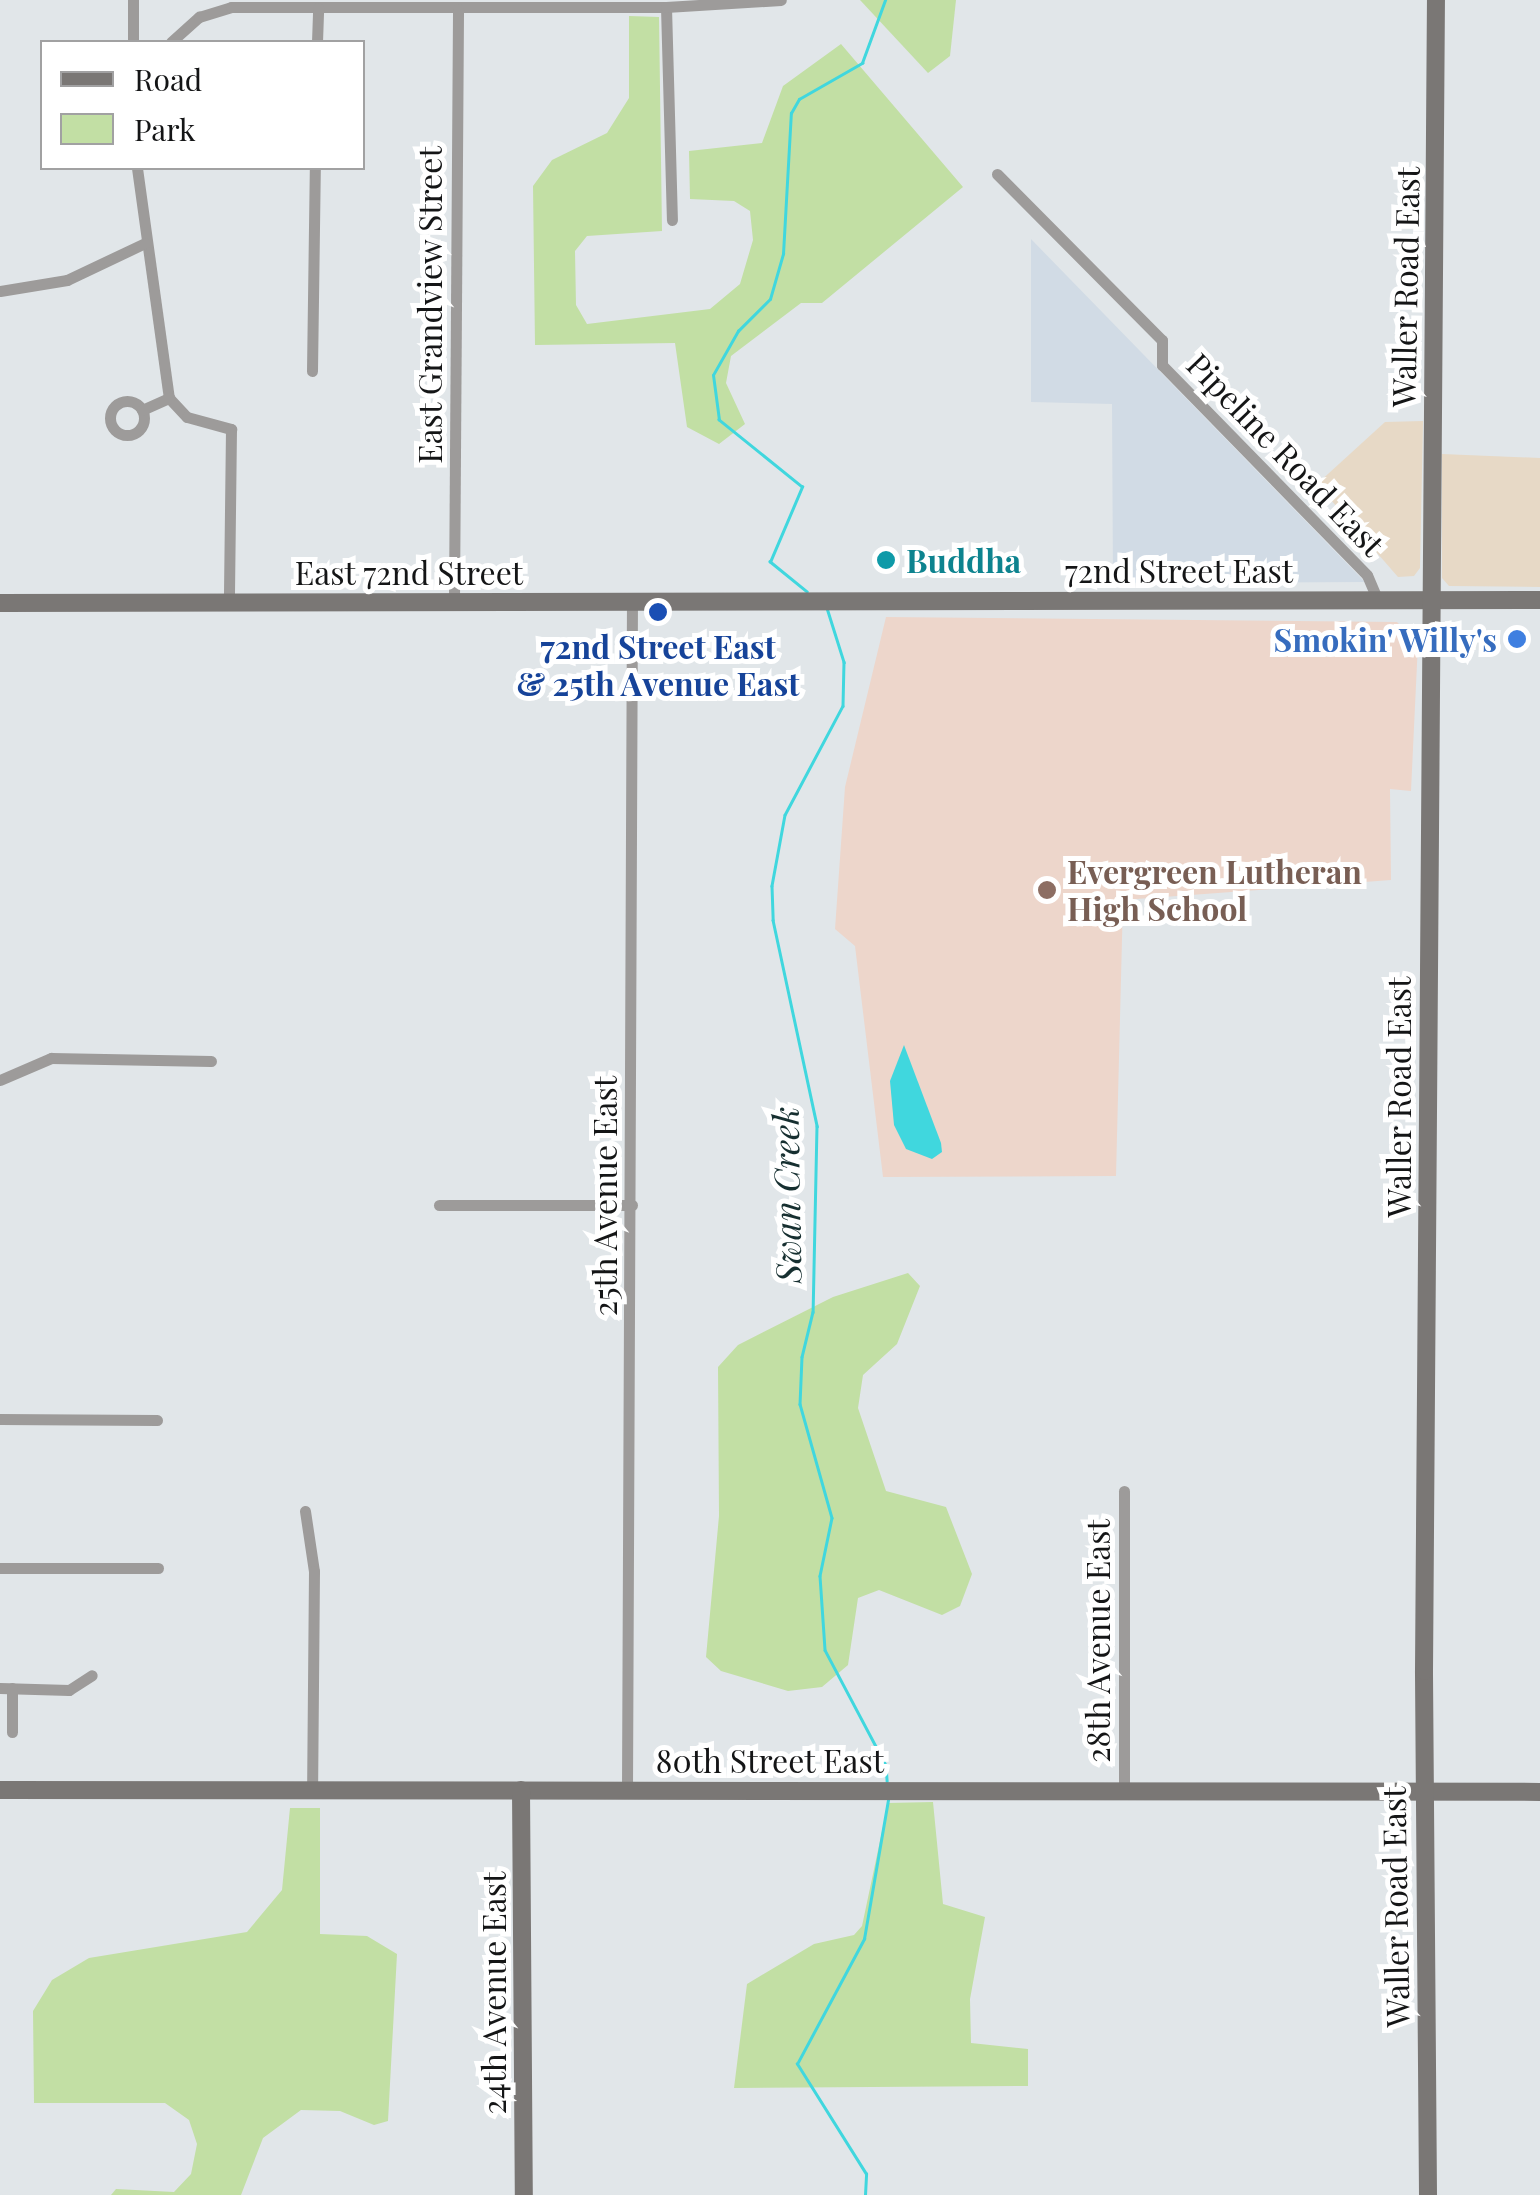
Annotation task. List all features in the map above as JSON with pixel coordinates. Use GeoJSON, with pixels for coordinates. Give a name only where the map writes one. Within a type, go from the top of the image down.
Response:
{"type":"FeatureCollection","features":[{"type":"Feature","properties":{"kind":"street"},"geometry":{"type":"LineString","coordinates":[[132,40],[133,0]]}},
{"type":"Feature","properties":{"kind":"street"},"geometry":{"type":"LineString","coordinates":[[174,40],[216,9],[458,9],[547,3],[666,7],[781,0]]}},
{"type":"Feature","properties":{"kind":"street","name":"Waller Road East"},"geometry":{"type":"LineString","coordinates":[[1428,2195],[1424,1790],[1436,0]]}},
{"type":"Feature","properties":{"kind":"street"},"geometry":{"type":"LineString","coordinates":[[666,7],[672,220]]}},
{"type":"Feature","properties":{"kind":"street"},"geometry":{"type":"LineString","coordinates":[[318,8],[318,40]]}},
{"type":"Feature","properties":{"kind":"street","name":"East Grandview Street"},"geometry":{"type":"LineString","coordinates":[[454,601],[458,9]]}},
{"type":"Feature","properties":{"kind":"street"},"geometry":{"type":"LineString","coordinates":[[137,170],[169,398],[187,416],[228,425],[229,603]]}},
{"type":"Feature","properties":{"kind":"street"},"geometry":{"type":"LineString","coordinates":[[312,371],[315,170]]}},
{"type":"Feature","properties":{"kind":"street","name":"Pipeline Road East"},"geometry":{"type":"LineString","coordinates":[[996,174],[1162,340],[1162,366],[1366,575],[1377,599]]}},
{"type":"Feature","properties":{"kind":"street"},"geometry":{"type":"LineString","coordinates":[[0,291],[67,280],[145,243]]}},
{"type":"Feature","properties":{"kind":"street"},"geometry":{"type":"LineString","coordinates":[[142,410],[169,398]]}},
{"type":"Feature","properties":{"kind":"street","name":"72nd Street East"},"geometry":{"type":"LineString","coordinates":[[818,601],[1540,600]]}},
{"type":"Feature","properties":{"kind":"street","name":"25th Avenue East"},"geometry":{"type":"LineString","coordinates":[[627,1790],[632,601]]}},
{"type":"Feature","properties":{"kind":"street","name":"East 72nd Street"},"geometry":{"type":"LineString","coordinates":[[0,603],[818,601]]}},
{"type":"Feature","properties":{"kind":"street"},"geometry":{"type":"LineString","coordinates":[[0,1080],[51,1058],[210,1061]]}},
{"type":"Feature","properties":{"kind":"street"},"geometry":{"type":"LineString","coordinates":[[439,1206],[632,1205]]}},
{"type":"Feature","properties":{"kind":"street"},"geometry":{"type":"LineString","coordinates":[[0,1419],[158,1420]]}},
{"type":"Feature","properties":{"kind":"street","name":"28th Avenue East"},"geometry":{"type":"LineString","coordinates":[[1124,1491],[1124,1790]]}},
{"type":"Feature","properties":{"kind":"street"},"geometry":{"type":"LineString","coordinates":[[304,1511],[314,1571],[312,1790]]}},
{"type":"Feature","properties":{"kind":"street"},"geometry":{"type":"LineString","coordinates":[[0,1568],[158,1568]]}},
{"type":"Feature","properties":{"kind":"street"},"geometry":{"type":"LineString","coordinates":[[12,1732],[6,1688],[69,1690],[92,1675]]}},
{"type":"Feature","properties":{"kind":"street","name":"80th Street East"},"geometry":{"type":"LineString","coordinates":[[0,1790],[1540,1792]]}},
{"type":"Feature","properties":{"kind":"street","name":"24th Avenue East"},"geometry":{"type":"LineString","coordinates":[[522,1790],[524,2195]]}},
{"type":"Feature","properties":{"kind":"shaded area"},"geometry":{"type":"Polygon","coordinates":[[[1031,239],[1365,582],[1113,583],[1112,404],[1031,402],[1031,239]]]}},
{"type":"Feature","properties":{"kind":"shaded area"},"geometry":{"type":"Polygon","coordinates":[[[1423,421],[1420,568],[1414,576],[1398,577],[1317,484],[1385,422],[1423,421]]]}},
{"type":"Feature","properties":{"kind":"shaded area"},"geometry":{"type":"Polygon","coordinates":[[[1442,454],[1540,458],[1540,587],[1449,586],[1442,578],[1442,454]]]}},
{"type":"Feature","properties":{"kind":"shaded area","name":"Evergreen Lutheran High School"},"geometry":{"type":"Polygon","coordinates":[[[886,617],[1397,622],[1418,643],[1411,791],[1390,789],[1391,880],[1123,900],[1116,1176],[883,1177],[855,946],[835,929],[845,787],[886,617]]]}},
{"type":"Feature","properties":{"kind":"green space"},"geometry":{"type":"Polygon","coordinates":[[[860,0],[956,0],[950,56],[928,73],[860,0]]]}},
{"type":"Feature","properties":{"kind":"green space"},"geometry":{"type":"Polygon","coordinates":[[[629,16],[659,17],[662,231],[587,236],[575,251],[576,305],[587,324],[710,309],[740,284],[753,240],[750,211],[734,201],[690,199],[689,151],[762,143],[783,86],[841,44],[963,187],[822,303],[801,303],[731,356],[726,383],[745,424],[719,444],[687,427],[675,343],[535,345],[533,186],[552,160],[607,133],[629,98],[629,16]]]}},
{"type":"Feature","properties":{"kind":"green space"},"geometry":{"type":"Polygon","coordinates":[[[908,1273],[920,1286],[897,1344],[863,1375],[858,1408],[886,1491],[946,1507],[972,1574],[960,1606],[942,1615],[879,1590],[858,1598],[848,1665],[822,1687],[788,1691],[721,1671],[706,1657],[719,1516],[718,1367],[738,1345],[833,1297],[908,1273]]]}},
{"type":"Feature","properties":{"kind":"green space"},"geometry":{"type":"Polygon","coordinates":[[[933,1802],[943,1904],[985,1917],[970,1999],[971,2043],[1028,2049],[1028,2086],[734,2088],[747,1984],[814,1944],[854,1935],[862,1926],[888,1803],[933,1802]]]}},
{"type":"Feature","properties":{"kind":"green space"},"geometry":{"type":"Polygon","coordinates":[[[290,1808],[320,1808],[320,1934],[367,1936],[397,1954],[388,2121],[374,2125],[340,2111],[301,2110],[263,2138],[241,2195],[111,2195],[116,2189],[174,2192],[191,2174],[197,2144],[189,2120],[165,2103],[34,2103],[33,2011],[52,1980],[89,1958],[247,1932],[282,1890],[290,1808]]]}},
{"type":"Feature","properties":{"kind":"water"},"geometry":{"type":"Polygon","coordinates":[[[904,1045],[941,1143],[942,1152],[932,1159],[906,1149],[894,1125],[890,1081],[904,1045]]]}},
{"type":"Feature","properties":{"kind":"waterway","name":"Swan Creek"},"geometry":{"type":"LineString","coordinates":[[807,592],[770,562],[802,487],[719,420],[713,375],[738,331],[770,299],[783,254],[791,113],[799,99],[862,63],[885,0]]}},
{"type":"Feature","properties":{"kind":"waterway","name":"Swan Creek"},"geometry":{"type":"LineString","coordinates":[[827,608],[844,662],[843,706],[785,815],[772,886],[773,920],[817,1126],[813,1312],[802,1357],[800,1404],[832,1518],[820,1576],[825,1650],[886,1765],[887,1781]]}},
{"type":"Feature","properties":{"kind":"waterway","name":"Swan Creek"},"geometry":{"type":"LineString","coordinates":[[865,2195],[866,2174],[797,2064],[864,1939],[888,1800]]}},
{"type":"Feature","properties":{"kind":"place","name":"Buddha"},"geometry":{"type":"Point","coordinates":[886,560]}},
{"type":"Feature","properties":{"kind":"place","name":"72nd Street East & 25th Avenue East"},"geometry":{"type":"Point","coordinates":[658,612]}},
{"type":"Feature","properties":{"kind":"place","name":"Smokin' Willy's"},"geometry":{"type":"Point","coordinates":[1517,639]}},
{"type":"Feature","properties":{"kind":"place","name":"Evergreen Lutheran High School"},"geometry":{"type":"Point","coordinates":[1047,890]}}]}
